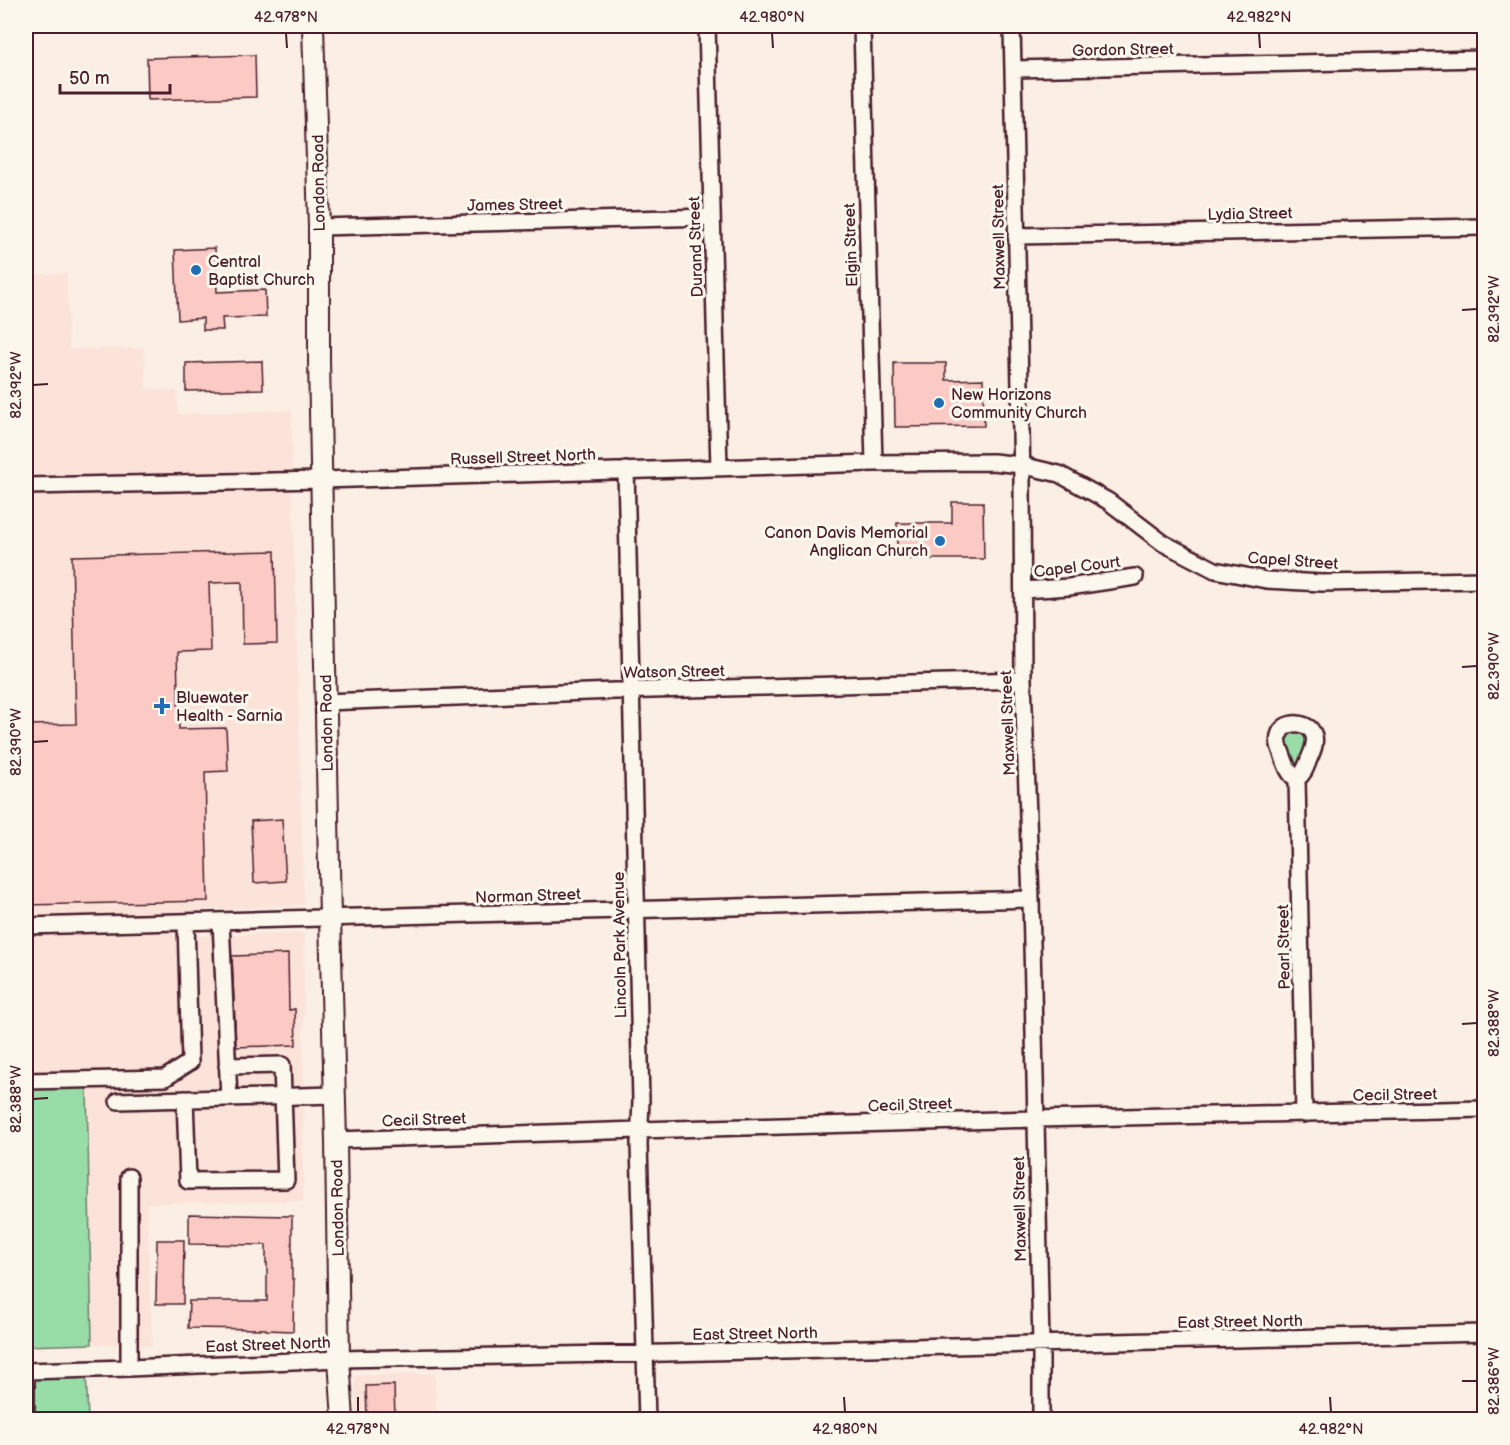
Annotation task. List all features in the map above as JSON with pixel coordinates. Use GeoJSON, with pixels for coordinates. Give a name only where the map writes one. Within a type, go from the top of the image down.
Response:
{"type":"FeatureCollection","features":[{"type":"Feature","properties":{"kind":"main road","name":"London Road"},"geometry":{"type":"LineString","coordinates":[[313,26],[319,227],[325,702],[339,1359],[343,1419]]}},
{"type":"Feature","properties":{"kind":"street","name":"Durand Street"},"geometry":{"type":"LineString","coordinates":[[707,26],[719,468]]}},
{"type":"Feature","properties":{"kind":"street","name":"Elgin Street"},"geometry":{"type":"LineString","coordinates":[[862,26],[874,463]]}},
{"type":"Feature","properties":{"kind":"street","name":"Maxwell Street"},"geometry":{"type":"LineString","coordinates":[[1012,26],[1023,680],[1031,899],[1041,1419]]}},
{"type":"Feature","properties":{"kind":"street","name":"Gordon Street"},"geometry":{"type":"LineString","coordinates":[[1013,69],[1485,59]]}},
{"type":"Feature","properties":{"kind":"street","name":"James Street"},"geometry":{"type":"LineString","coordinates":[[319,227],[712,217]]}},
{"type":"Feature","properties":{"kind":"street","name":"Lydia Street"},"geometry":{"type":"LineString","coordinates":[[1016,236],[1485,227]]}},
{"type":"Feature","properties":{"kind":"street","name":"Russell Street North"},"geometry":{"type":"LineString","coordinates":[[26,486],[322,480],[874,463],[993,462],[1021,465]]}},
{"type":"Feature","properties":{"kind":"street","name":"Capel Street"},"geometry":{"type":"LineString","coordinates":[[1021,465],[1059,474],[1108,501],[1163,543],[1215,570],[1266,580],[1322,583],[1485,580]]}},
{"type":"Feature","properties":{"kind":"street","name":"Lincoln Park Avenue"},"geometry":{"type":"LineString","coordinates":[[626,470],[647,1419]]}},
{"type":"Feature","properties":{"kind":"street","name":"Capel Court"},"geometry":{"type":"LineString","coordinates":[[1023,590],[1069,587],[1135,577]]}},
{"type":"Feature","properties":{"kind":"street","name":"Watson Street"},"geometry":{"type":"LineString","coordinates":[[325,702],[631,690],[1023,680]]}},
{"type":"Feature","properties":{"kind":"street","name":"Pearl Street"},"geometry":{"type":"LineString","coordinates":[[1297,778],[1304,1114]]}},
{"type":"Feature","properties":{"kind":"street","name":"Norman Street"},"geometry":{"type":"LineString","coordinates":[[26,926],[1031,899]]}},
{"type":"Feature","properties":{"kind":"street"},"geometry":{"type":"LineString","coordinates":[[222,921],[229,1098]]}},
{"type":"Feature","properties":{"kind":"street"},"geometry":{"type":"LineString","coordinates":[[26,1081],[165,1078],[190,1062],[186,922]]}},
{"type":"Feature","properties":{"kind":"street"},"geometry":{"type":"LineString","coordinates":[[185,1099],[188,1181],[286,1180],[282,1065],[227,1066]]}},
{"type":"Feature","properties":{"kind":"street"},"geometry":{"type":"LineString","coordinates":[[118,1101],[334,1095]]}},
{"type":"Feature","properties":{"kind":"street","name":"Cecil Street"},"geometry":{"type":"LineString","coordinates":[[336,1140],[1035,1119],[1485,1109]]}},
{"type":"Feature","properties":{"kind":"street"},"geometry":{"type":"LineString","coordinates":[[129,1177],[129,1368]]}},
{"type":"Feature","properties":{"kind":"street","name":"East Street North"},"geometry":{"type":"LineString","coordinates":[[26,1371],[339,1359],[1485,1333]]}},
{"type":"Feature","properties":{"kind":"street"},"geometry":{"type":"LineString","coordinates":[[26,1371],[26,1419]]}},
{"type":"Feature","properties":{"kind":"shaded area","name":"Bluewater Health - Sarnia"},"geometry":{"type":"Polygon","coordinates":[[[67,273],[69,349],[144,348],[146,389],[177,391],[178,414],[292,410],[304,905],[198,910],[199,936],[304,933],[303,1201],[147,1203],[152,1346],[92,1344],[87,1089],[26,1089],[26,275],[67,273]]]}},
{"type":"Feature","properties":{"kind":"shaded area"},"geometry":{"type":"Polygon","coordinates":[[[435,1373],[437,1419],[357,1419],[355,1376],[435,1373]]]}},
{"type":"Feature","properties":{"kind":"green space"},"geometry":{"type":"Polygon","coordinates":[[[1291,732],[1300,733],[1306,738],[1298,766],[1294,766],[1286,747],[1286,738],[1291,732]]]}},
{"type":"Feature","properties":{"kind":"green space"},"geometry":{"type":"Polygon","coordinates":[[[87,1088],[92,1344],[26,1346],[26,1089],[87,1088]]]}},
{"type":"Feature","properties":{"kind":"green space"},"geometry":{"type":"Polygon","coordinates":[[[86,1369],[88,1419],[26,1419],[26,1370],[86,1369]]]}},
{"type":"Feature","properties":{"kind":"building"},"geometry":{"type":"Polygon","coordinates":[[[255,55],[256,97],[148,100],[147,58],[255,55]]]}},
{"type":"Feature","properties":{"kind":"building","name":"Central Baptist Church"},"geometry":{"type":"Polygon","coordinates":[[[215,248],[217,292],[265,290],[266,317],[222,318],[223,330],[203,330],[203,318],[178,320],[175,250],[215,248]]]}},
{"type":"Feature","properties":{"kind":"building"},"geometry":{"type":"Polygon","coordinates":[[[262,361],[263,389],[186,391],[186,363],[262,361]]]}},
{"type":"Feature","properties":{"kind":"building","name":"New Horizons Community Church"},"geometry":{"type":"Polygon","coordinates":[[[894,363],[946,363],[946,380],[983,379],[984,426],[895,427],[894,363]]]}},
{"type":"Feature","properties":{"kind":"building","name":"Canon Davis Memorial Anglican Church"},"geometry":{"type":"Polygon","coordinates":[[[952,502],[983,502],[984,559],[897,559],[897,523],[952,523],[952,502]]]}},
{"type":"Feature","properties":{"kind":"building"},"geometry":{"type":"Polygon","coordinates":[[[275,551],[277,643],[243,644],[242,582],[209,583],[211,651],[177,652],[179,729],[226,728],[228,771],[205,772],[208,901],[26,905],[26,725],[76,724],[72,556],[275,551]]]}},
{"type":"Feature","properties":{"kind":"building"},"geometry":{"type":"Polygon","coordinates":[[[282,819],[286,881],[254,883],[251,821],[282,819]]]}},
{"type":"Feature","properties":{"kind":"building"},"geometry":{"type":"Polygon","coordinates":[[[288,954],[289,1010],[295,1009],[296,1045],[236,1047],[232,956],[288,954]]]}},
{"type":"Feature","properties":{"kind":"building"},"geometry":{"type":"Polygon","coordinates":[[[189,1214],[292,1216],[293,1331],[188,1328],[189,1301],[267,1301],[266,1245],[189,1244],[189,1214]]]}},
{"type":"Feature","properties":{"kind":"building"},"geometry":{"type":"Polygon","coordinates":[[[157,1240],[184,1240],[183,1304],[156,1304],[157,1240]]]}},
{"type":"Feature","properties":{"kind":"building"},"geometry":{"type":"Polygon","coordinates":[[[394,1385],[395,1419],[367,1419],[366,1386],[394,1385]]]}},
{"type":"Feature","properties":{"kind":"place","name":"Central Baptist Church"},"geometry":{"type":"Point","coordinates":[196,270]}},
{"type":"Feature","properties":{"kind":"place","name":"New Horizons Community Church"},"geometry":{"type":"Point","coordinates":[939,403]}},
{"type":"Feature","properties":{"kind":"place","name":"Canon Davis Memorial Anglican Church"},"geometry":{"type":"Point","coordinates":[940,541]}},
{"type":"Feature","properties":{"kind":"place","name":"Bluewater Health - Sarnia"},"geometry":{"type":"Point","coordinates":[162,706]}}]}
